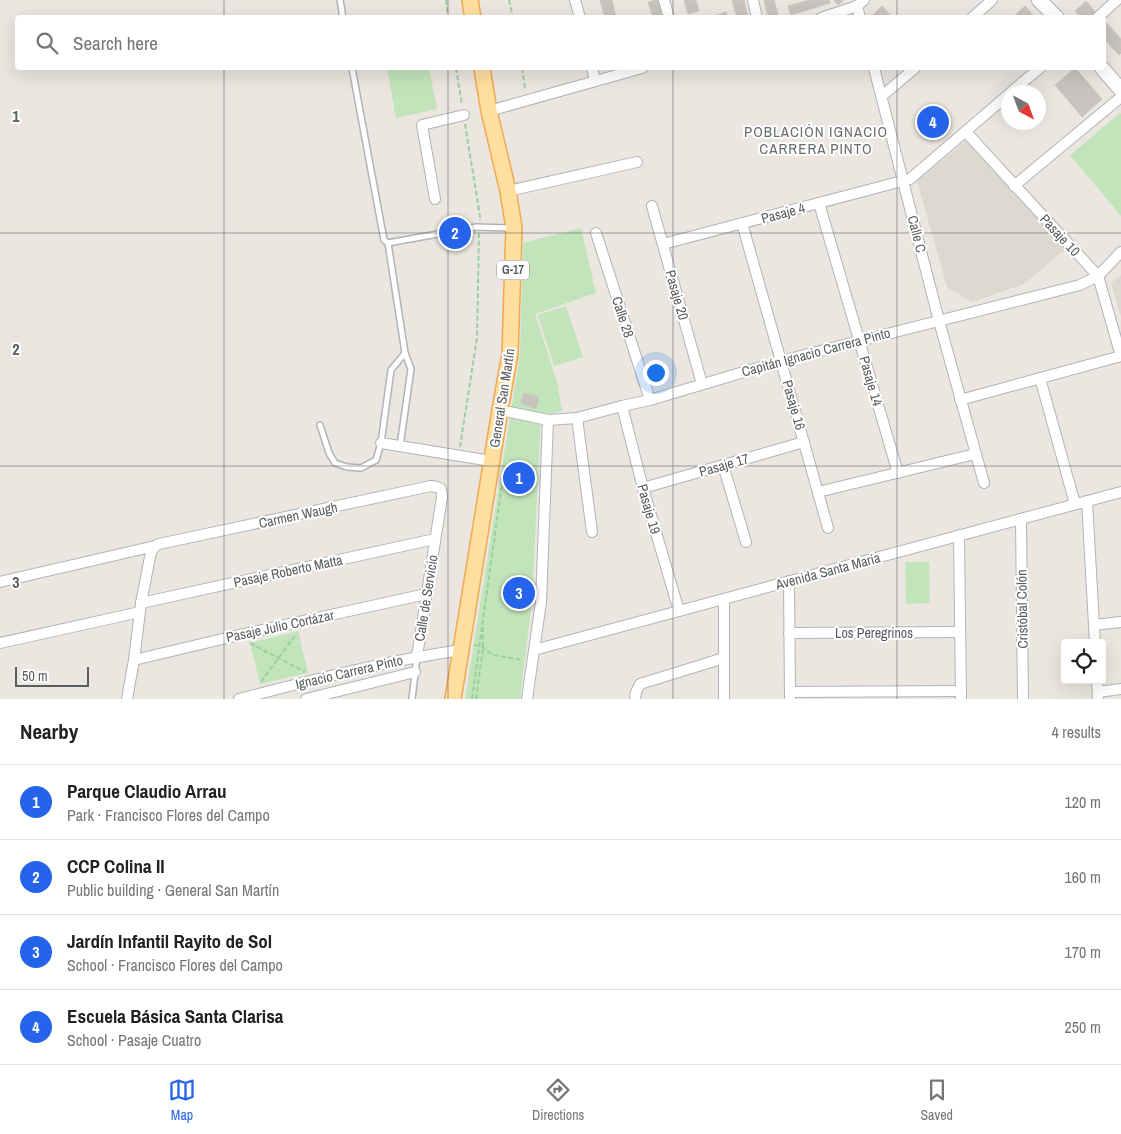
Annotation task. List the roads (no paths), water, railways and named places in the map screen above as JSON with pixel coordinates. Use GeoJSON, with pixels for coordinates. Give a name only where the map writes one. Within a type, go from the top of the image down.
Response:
{"type":"FeatureCollection","features":[{"type":"Feature","properties":{"kind":"main road"},"geometry":{"type":"LineString","coordinates":[[470,0],[472,15]]}},
{"type":"Feature","properties":{"kind":"main road"},"geometry":{"type":"LineString","coordinates":[[1039,0],[1054,15]]}},
{"type":"Feature","properties":{"kind":"main road","name":"General San Martín"},"geometry":{"type":"LineString","coordinates":[[453,699],[461,646],[498,461],[500,410],[510,354],[514,228],[508,191],[489,111],[482,70]]}},
{"type":"Feature","properties":{"kind":"main road"},"geometry":{"type":"LineString","coordinates":[[1104,70],[1121,90]]}},
{"type":"Feature","properties":{"kind":"street"},"geometry":{"type":"LineString","coordinates":[[575,0],[579,15]]}},
{"type":"Feature","properties":{"kind":"street"},"geometry":{"type":"LineString","coordinates":[[664,0],[669,15]]}},
{"type":"Feature","properties":{"kind":"street"},"geometry":{"type":"LineString","coordinates":[[753,0],[756,15]]}},
{"type":"Feature","properties":{"kind":"street"},"geometry":{"type":"LineString","coordinates":[[975,15],[992,0]]}},
{"type":"Feature","properties":{"kind":"street"},"geometry":{"type":"LineString","coordinates":[[1100,15],[1117,0]]}},
{"type":"Feature","properties":{"kind":"street"},"geometry":{"type":"LineString","coordinates":[[828,15],[861,3]]}},
{"type":"Feature","properties":{"kind":"street"},"geometry":{"type":"LineString","coordinates":[[592,70],[595,81]]}},
{"type":"Feature","properties":{"kind":"street"},"geometry":{"type":"LineString","coordinates":[[489,111],[635,70]]}},
{"type":"Feature","properties":{"kind":"street","name":"Calle C"},"geometry":{"type":"LineString","coordinates":[[875,70],[939,321],[984,483]]}},
{"type":"Feature","properties":{"kind":"street"},"geometry":{"type":"LineString","coordinates":[[882,96],[913,70]]}},
{"type":"Feature","properties":{"kind":"street","name":"Pasaje 4"},"geometry":{"type":"LineString","coordinates":[[1020,85],[1038,70]]}},
{"type":"Feature","properties":{"kind":"street"},"geometry":{"type":"LineString","coordinates":[[1014,186],[1121,97]]}},
{"type":"Feature","properties":{"kind":"street","name":"Pasaje 4"},"geometry":{"type":"LineString","coordinates":[[662,244],[903,181],[910,178],[1001,102]]}},
{"type":"Feature","properties":{"kind":"street"},"geometry":{"type":"LineString","coordinates":[[435,199],[422,124],[464,115]]}},
{"type":"Feature","properties":{"kind":"street","name":"Pasaje 10"},"geometry":{"type":"LineString","coordinates":[[966,132],[1098,276],[1121,356]]}},
{"type":"Feature","properties":{"kind":"street"},"geometry":{"type":"LineString","coordinates":[[508,191],[637,162]]}},
{"type":"Feature","properties":{"kind":"street","name":"Pasaje 14"},"geometry":{"type":"LineString","coordinates":[[819,203],[898,473]]}},
{"type":"Feature","properties":{"kind":"street","name":"Pasaje 20"},"geometry":{"type":"LineString","coordinates":[[652,206],[702,384]]}},
{"type":"Feature","properties":{"kind":"street","name":"Pasaje 16"},"geometry":{"type":"LineString","coordinates":[[742,223],[828,528]]}},
{"type":"Feature","properties":{"kind":"street","name":"Calle 28"},"geometry":{"type":"LineString","coordinates":[[596,233],[650,400]]}},
{"type":"Feature","properties":{"kind":"street","name":"Capitán Ignacio Carrera Pinto"},"geometry":{"type":"LineString","coordinates":[[500,410],[548,420],[577,418],[650,400],[781,360],[1080,285],[1098,276],[1121,252]]}},
{"type":"Feature","properties":{"kind":"street"},"geometry":{"type":"LineString","coordinates":[[960,400],[1121,356]]}},
{"type":"Feature","properties":{"kind":"street"},"geometry":{"type":"LineString","coordinates":[[1040,378],[1075,504]]}},
{"type":"Feature","properties":{"kind":"street","name":"Pasaje 19"},"geometry":{"type":"LineString","coordinates":[[622,406],[643,488],[679,611]]}},
{"type":"Feature","properties":{"kind":"street"},"geometry":{"type":"LineString","coordinates":[[577,418],[592,532]]}},
{"type":"Feature","properties":{"kind":"street"},"geometry":{"type":"LineString","coordinates":[[527,699],[541,602],[548,420]]}},
{"type":"Feature","properties":{"kind":"street"},"geometry":{"type":"LineString","coordinates":[[381,442],[498,461]]}},
{"type":"Feature","properties":{"kind":"street","name":"Pasaje 17"},"geometry":{"type":"LineString","coordinates":[[643,488],[804,442]]}},
{"type":"Feature","properties":{"kind":"street"},"geometry":{"type":"LineString","coordinates":[[818,492],[976,454]]}},
{"type":"Feature","properties":{"kind":"street"},"geometry":{"type":"LineString","coordinates":[[723,465],[746,542]]}},
{"type":"Feature","properties":{"kind":"street","name":"Carmen Waugh"},"geometry":{"type":"LineString","coordinates":[[153,549],[159,544],[432,486],[440,489],[442,497]]}},
{"type":"Feature","properties":{"kind":"street","name":"Avenida Santa María"},"geometry":{"type":"LineString","coordinates":[[534,650],[1121,492]]}},
{"type":"Feature","properties":{"kind":"street","name":"Calle de Servicio"},"geometry":{"type":"LineString","coordinates":[[417,656],[442,497]]}},
{"type":"Feature","properties":{"kind":"street"},"geometry":{"type":"LineString","coordinates":[[1086,501],[1095,639]]}},
{"type":"Feature","properties":{"kind":"street","name":"Cristóbal Colón"},"geometry":{"type":"LineString","coordinates":[[1021,519],[1023,699]]}},
{"type":"Feature","properties":{"kind":"street"},"geometry":{"type":"LineString","coordinates":[[789,581],[790,696],[961,695],[959,536]]}},
{"type":"Feature","properties":{"kind":"street","name":"Pasaje Roberto Matta"},"geometry":{"type":"LineString","coordinates":[[0,643],[140,607],[435,539]]}},
{"type":"Feature","properties":{"kind":"street"},"geometry":{"type":"LineString","coordinates":[[0,582],[153,549],[140,607],[127,699]]}},
{"type":"Feature","properties":{"kind":"street","name":"Pasaje Julio Cortázar"},"geometry":{"type":"LineString","coordinates":[[134,660],[426,594]]}},
{"type":"Feature","properties":{"kind":"street"},"geometry":{"type":"LineString","coordinates":[[724,599],[724,699]]}},
{"type":"Feature","properties":{"kind":"street"},"geometry":{"type":"LineString","coordinates":[[1094,626],[1121,622]]}},
{"type":"Feature","properties":{"kind":"street","name":"Los Peregrinos"},"geometry":{"type":"LineString","coordinates":[[789,633],[960,632]]}},
{"type":"Feature","properties":{"kind":"street","name":"Ignacio Carrera Pinto"},"geometry":{"type":"LineString","coordinates":[[239,699],[315,679],[461,646]]}},
{"type":"Feature","properties":{"kind":"street"},"geometry":{"type":"LineString","coordinates":[[635,699],[640,684],[724,658]]}},
{"type":"Feature","properties":{"kind":"street"},"geometry":{"type":"LineString","coordinates":[[306,699],[415,672]]}},
{"type":"Feature","properties":{"kind":"street"},"geometry":{"type":"LineString","coordinates":[[1098,695],[1121,689]]}},
{"type":"Feature","properties":{"kind":"lane"},"geometry":{"type":"LineString","coordinates":[[340,0],[342,15]]}},
{"type":"Feature","properties":{"kind":"lane"},"geometry":{"type":"LineString","coordinates":[[352,70],[384,240],[388,243],[405,353],[411,369],[400,446]]}},
{"type":"Feature","properties":{"kind":"lane"},"geometry":{"type":"LineString","coordinates":[[388,243],[476,226],[514,228]]}},
{"type":"Feature","properties":{"kind":"lane"},"geometry":{"type":"LineString","coordinates":[[320,425],[329,453],[335,463],[347,467],[361,468],[376,460],[381,442],[390,370],[405,353]]}},
{"type":"Feature","properties":{"kind":"lane","name":"Calle de Servicio"},"geometry":{"type":"LineString","coordinates":[[412,699],[417,656]]}},
{"type":"Feature","properties":{"kind":"place","name":"Escuela Básica Santa Clarisa"},"geometry":{"type":"Point","coordinates":[933,122]}},
{"type":"Feature","properties":{"kind":"place","name":"CCP Colina II"},"geometry":{"type":"Point","coordinates":[455,233]}},
{"type":"Feature","properties":{"kind":"place","name":"Parque Claudio Arrau"},"geometry":{"type":"Point","coordinates":[519,478]}},
{"type":"Feature","properties":{"kind":"place","name":"Jardín Infantil Rayito de Sol"},"geometry":{"type":"Point","coordinates":[519,593]}},
{"type":"Feature","properties":{"kind":"district","name":"POBLACIÓN IGNACIO CARRERA PINTO"},"geometry":{"type":"Point","coordinates":[816,140]}}]}
